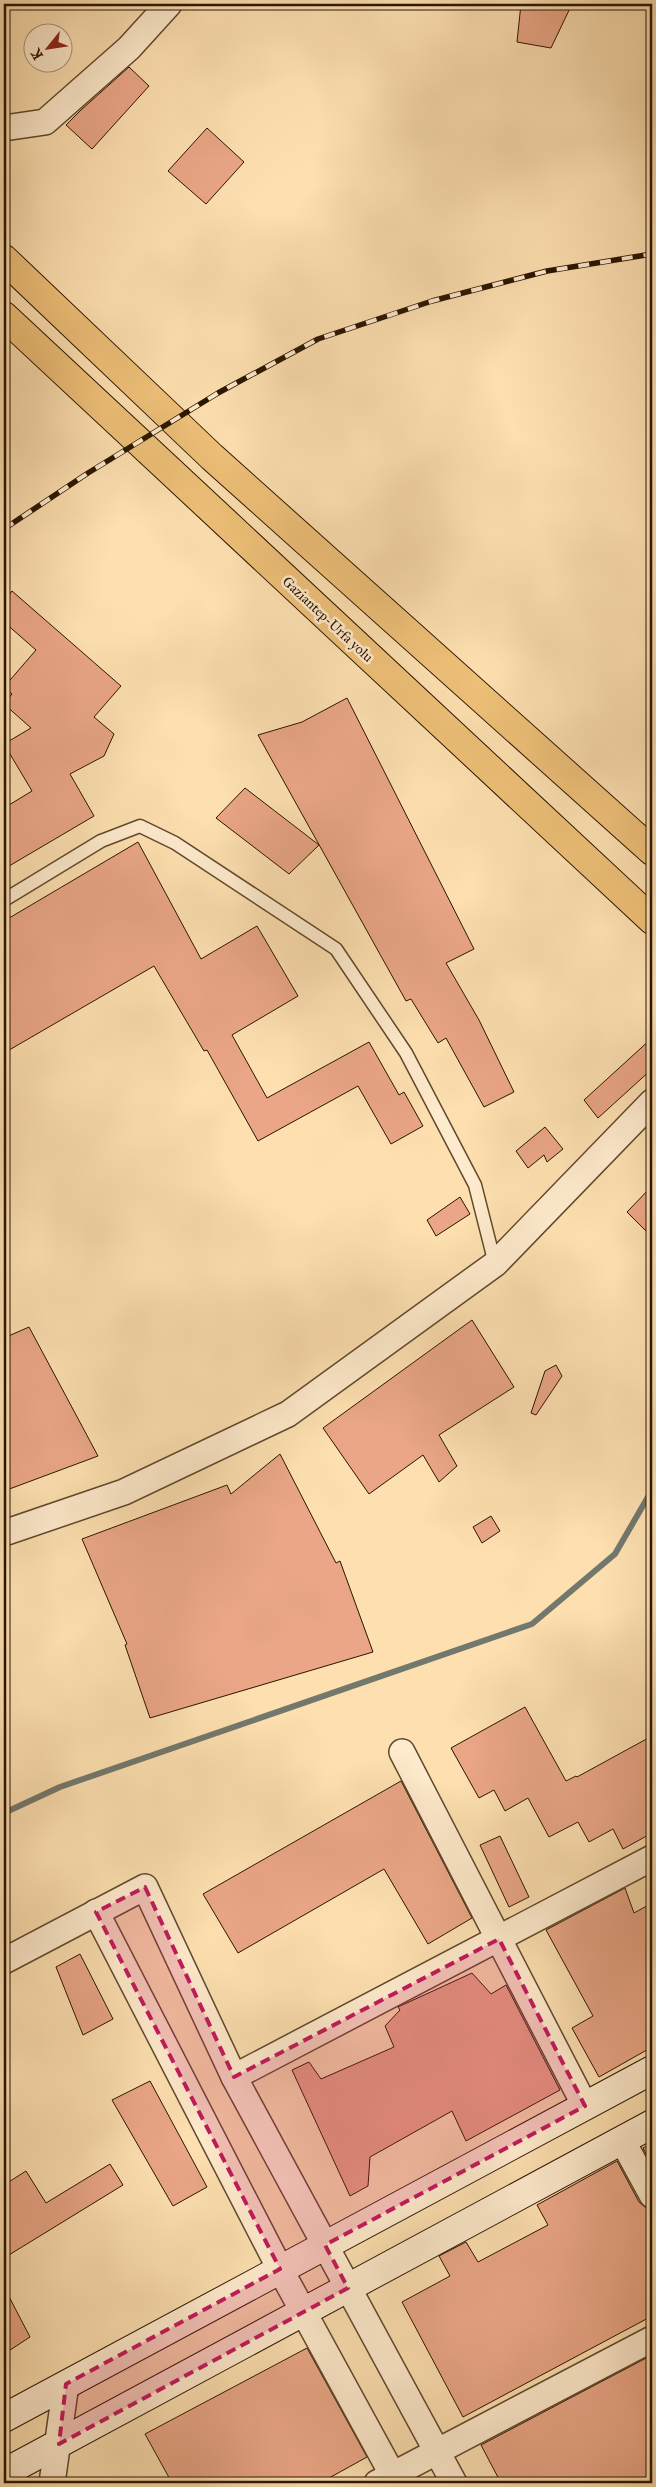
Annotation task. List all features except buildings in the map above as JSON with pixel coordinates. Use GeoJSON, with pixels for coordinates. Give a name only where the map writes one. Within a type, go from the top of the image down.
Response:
{"type":"FeatureCollection","features":[{"type":"Feature","properties":{"kind":"highway"},"geometry":{"type":"LineString","coordinates":[[4,259],[212,457],[652,851]]}},
{"type":"Feature","properties":{"kind":"highway","name":"Gaziantep-Urfa yolu"},"geometry":{"type":"LineString","coordinates":[[4,316],[652,920]]}},
{"type":"Feature","properties":{"kind":"main road"},"geometry":{"type":"LineString","coordinates":[[4,2418],[652,2070]]}},
{"type":"Feature","properties":{"kind":"main road"},"geometry":{"type":"LineString","coordinates":[[4,2473],[652,2124]]}},
{"type":"Feature","properties":{"kind":"street"},"geometry":{"type":"LineString","coordinates":[[4,128],[45,122],[129,48],[169,4]]}},
{"type":"Feature","properties":{"kind":"street"},"geometry":{"type":"LineString","coordinates":[[4,1532],[124,1492],[288,1414],[496,1264],[652,1102]]}},
{"type":"Feature","properties":{"kind":"street"},"geometry":{"type":"LineString","coordinates":[[402,1752],[585,2106]]}},
{"type":"Feature","properties":{"kind":"street"},"geometry":{"type":"LineString","coordinates":[[234,2077],[652,1858]]}},
{"type":"Feature","properties":{"kind":"street"},"geometry":{"type":"LineString","coordinates":[[4,1961],[145,1887],[234,2077],[454,2483]]}},
{"type":"Feature","properties":{"kind":"street"},"geometry":{"type":"LineString","coordinates":[[96,1912],[389,2480],[436,2451],[652,2339]]}},
{"type":"Feature","properties":{"kind":"street"},"geometry":{"type":"LineString","coordinates":[[622,2140],[652,2195]]}},
{"type":"Feature","properties":{"kind":"street"},"geometry":{"type":"LineString","coordinates":[[52,2483],[66,2384]]}},
{"type":"Feature","properties":{"kind":"lane"},"geometry":{"type":"LineString","coordinates":[[4,900],[101,841],[140,826],[175,843],[336,949],[406,1053],[475,1186],[496,1264]]}},
{"type":"Feature","properties":{"kind":"highlighted area"},"geometry":{"type":"Polygon","coordinates":[[[145,1887],[234,2077],[499,1939],[585,2106],[325,2245],[348,2288],[59,2444],[66,2384],[280,2269],[96,1912],[145,1887]]]}},
{"type":"Feature","properties":{"kind":"waterway"},"geometry":{"type":"LineString","coordinates":[[4,1813],[60,1787],[532,1624],[615,1554],[652,1490]]}},
{"type":"Feature","properties":{"kind":"railway"},"geometry":{"type":"LineString","coordinates":[[4,529],[88,473],[218,393],[318,339],[432,301],[547,271],[652,254]]}}]}
